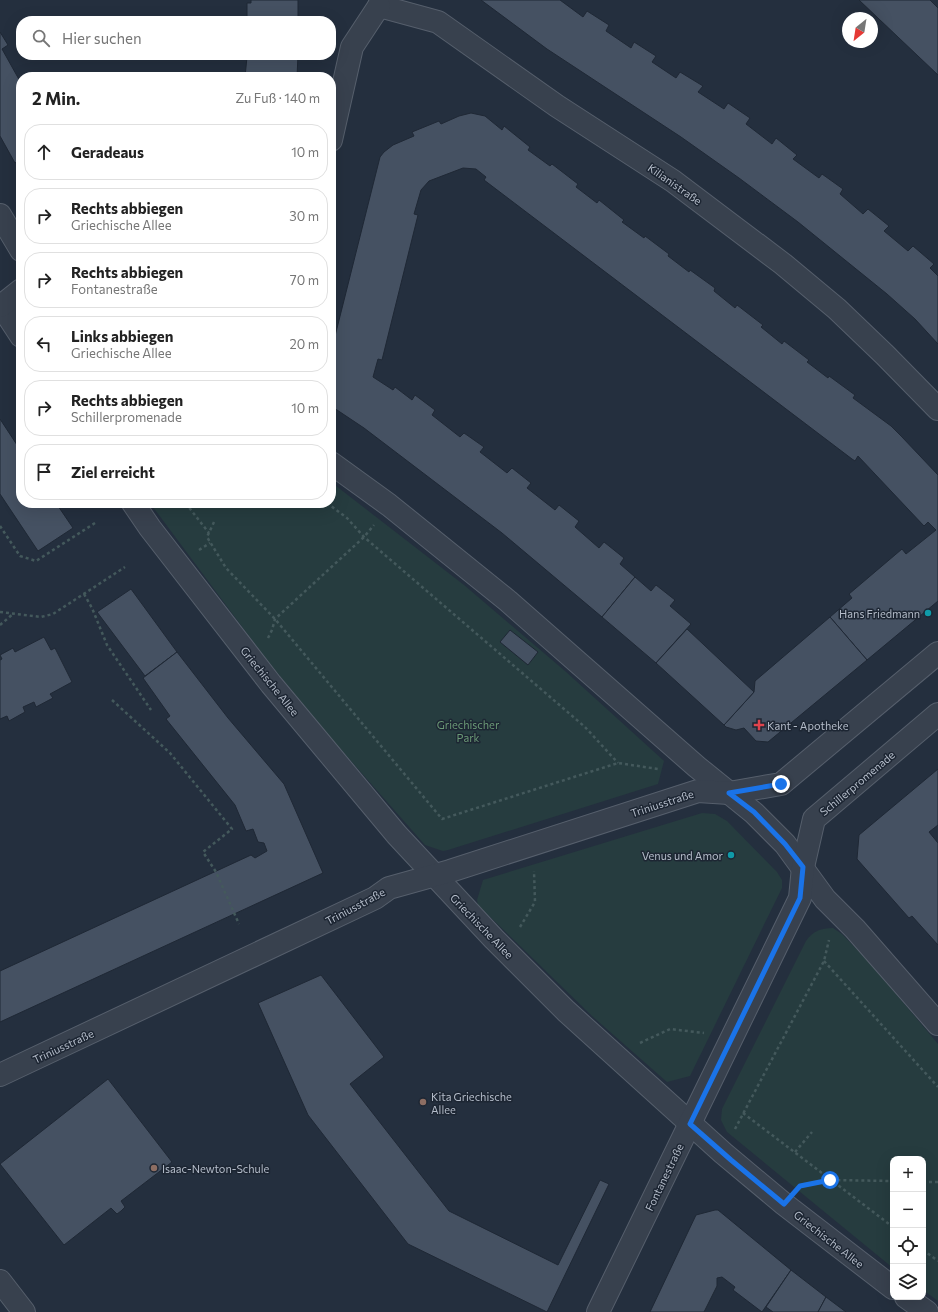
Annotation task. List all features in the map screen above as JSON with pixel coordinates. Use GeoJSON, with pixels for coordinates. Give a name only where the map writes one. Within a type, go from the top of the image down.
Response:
{"type":"FeatureCollection","features":[{"type":"Feature","properties":{"kind":"street"},"geometry":{"type":"LineString","coordinates":[[336,118],[352,47],[378,3]]}},
{"type":"Feature","properties":{"kind":"street","name":"Kilianistraße"},"geometry":{"type":"LineString","coordinates":[[378,3],[438,22],[557,106],[673,181],[783,264],[837,309],[938,409]]}},
{"type":"Feature","properties":{"kind":"street"},"geometry":{"type":"LineString","coordinates":[[0,215],[16,242]]}},
{"type":"Feature","properties":{"kind":"street"},"geometry":{"type":"LineString","coordinates":[[16,294],[1,305],[16,328]]}},
{"type":"Feature","properties":{"kind":"street"},"geometry":{"type":"LineString","coordinates":[[336,466],[389,505],[508,601],[697,767],[754,812],[785,844],[825,899],[856,929],[938,1024]]}},
{"type":"Feature","properties":{"kind":"street","name":"Griechische Allee"},"geometry":{"type":"LineString","coordinates":[[136,508],[150,528],[271,684],[397,835],[494,939],[566,1010],[731,1160],[784,1204],[890,1286]]}},
{"type":"Feature","properties":{"kind":"street"},"geometry":{"type":"LineString","coordinates":[[729,793],[781,784],[938,653]]}},
{"type":"Feature","properties":{"kind":"street","name":"Schillerpromenade"},"geometry":{"type":"LineString","coordinates":[[803,867],[814,819],[938,714]]}},
{"type":"Feature","properties":{"kind":"street","name":"Triniusstraße"},"geometry":{"type":"LineString","coordinates":[[0,1075],[375,898],[389,888],[434,876],[698,791],[729,793]]}},
{"type":"Feature","properties":{"kind":"street","name":"Fontanestraße"},"geometry":{"type":"LineString","coordinates":[[598,1312],[800,898],[803,867]]}},
{"type":"Feature","properties":{"kind":"street"},"geometry":{"type":"LineString","coordinates":[[0,1281],[24,1312]]}},
{"type":"Feature","properties":{"kind":"street"},"geometry":{"type":"LineString","coordinates":[[910,1300],[927,1312]]}},
{"type":"Feature","properties":{"kind":"path"},"geometry":{"type":"LineString","coordinates":[[189,508],[209,533]]}},
{"type":"Feature","properties":{"kind":"path"},"geometry":{"type":"LineString","coordinates":[[334,508],[347,518],[364,537],[585,727],[618,763]]}},
{"type":"Feature","properties":{"kind":"path"},"geometry":{"type":"LineString","coordinates":[[214,522],[207,537],[226,568],[275,619],[442,819],[618,763],[659,769]]}},
{"type":"Feature","properties":{"kind":"path"},"geometry":{"type":"LineString","coordinates":[[0,526],[20,556],[36,561],[95,523]]}},
{"type":"Feature","properties":{"kind":"path"},"geometry":{"type":"LineString","coordinates":[[275,619],[364,537]]}},
{"type":"Feature","properties":{"kind":"path"},"geometry":{"type":"LineString","coordinates":[[0,612],[41,617],[53,614],[125,567]]}},
{"type":"Feature","properties":{"kind":"path"},"geometry":{"type":"LineString","coordinates":[[84,594],[92,608],[108,645],[151,710]]}},
{"type":"Feature","properties":{"kind":"path"},"geometry":{"type":"LineString","coordinates":[[0,625],[14,614]]}},
{"type":"Feature","properties":{"kind":"path"},"geometry":{"type":"LineString","coordinates":[[112,700],[170,754],[232,829],[203,852],[216,872],[239,924]]}},
{"type":"Feature","properties":{"kind":"path"},"geometry":{"type":"LineString","coordinates":[[515,932],[536,902],[534,870]]}},
{"type":"Feature","properties":{"kind":"path"},"geometry":{"type":"LineString","coordinates":[[734,1130],[824,961],[831,934]]}},
{"type":"Feature","properties":{"kind":"path"},"geometry":{"type":"LineString","coordinates":[[824,961],[938,1087]]}},
{"type":"Feature","properties":{"kind":"path"},"geometry":{"type":"LineString","coordinates":[[634,1045],[670,1029],[704,1033]]}},
{"type":"Feature","properties":{"kind":"path"},"geometry":{"type":"LineString","coordinates":[[743,1114],[890,1225]]}},
{"type":"Feature","properties":{"kind":"path"},"geometry":{"type":"LineString","coordinates":[[795,1152],[812,1132]]}},
{"type":"Feature","properties":{"kind":"path"},"geometry":{"type":"LineString","coordinates":[[784,1204],[800,1186],[830,1180],[890,1181]]}},
{"type":"Feature","properties":{"kind":"path"},"geometry":{"type":"LineString","coordinates":[[926,1182],[938,1182]]}},
{"type":"Feature","properties":{"kind":"path"},"geometry":{"type":"LineString","coordinates":[[926,1252],[938,1261]]}},
{"type":"Feature","properties":{"kind":"green space","name":"Griechischer Park"},"geometry":{"type":"Polygon","coordinates":[[[336,486],[464,585],[565,671],[663,760],[658,784],[443,851],[425,845],[329,736],[266,659],[154,508],[336,508],[336,486]]]}},
{"type":"Feature","properties":{"kind":"green space"},"geometry":{"type":"Polygon","coordinates":[[[702,813],[715,814],[727,821],[777,872],[782,880],[782,888],[690,1076],[667,1082],[592,1016],[478,905],[477,900],[483,880],[702,813]]]}},
{"type":"Feature","properties":{"kind":"green space"},"geometry":{"type":"Polygon","coordinates":[[[833,928],[842,934],[870,963],[938,1044],[938,1301],[926,1292],[926,1156],[890,1156],[890,1266],[727,1132],[721,1120],[722,1109],[806,941],[811,935],[825,929],[833,928]]]}},
{"type":"Feature","properties":{"kind":"building"},"geometry":{"type":"Polygon","coordinates":[[[251,0],[298,0],[298,16],[247,16],[247,3],[251,3],[251,0]]]}},
{"type":"Feature","properties":{"kind":"building"},"geometry":{"type":"Polygon","coordinates":[[[481,0],[560,0],[583,17],[587,11],[609,25],[606,31],[631,48],[634,42],[656,56],[652,62],[676,78],[680,72],[703,86],[698,92],[724,109],[728,103],[750,118],[746,124],[772,144],[776,138],[797,155],[793,159],[819,178],[822,174],[843,189],[840,194],[863,214],[868,209],[889,226],[884,231],[908,251],[913,246],[934,264],[930,268],[938,276],[938,344],[915,319],[887,294],[798,222],[681,137],[547,49],[481,0]]]}},
{"type":"Feature","properties":{"kind":"building"},"geometry":{"type":"Polygon","coordinates":[[[859,0],[930,0],[938,8],[938,75],[878,18],[878,12],[872,12],[859,0]]]}},
{"type":"Feature","properties":{"kind":"building"},"geometry":{"type":"Polygon","coordinates":[[[0,32],[8,45],[2,49],[16,74],[15,163],[0,136],[0,32]]]}},
{"type":"Feature","properties":{"kind":"building"},"geometry":{"type":"Polygon","coordinates":[[[247,60],[298,60],[297,72],[246,72],[247,60]]]}},
{"type":"Feature","properties":{"kind":"building"},"geometry":{"type":"Polygon","coordinates":[[[471,113],[485,116],[502,130],[504,126],[530,147],[528,150],[550,166],[552,164],[578,184],[576,187],[597,203],[599,200],[624,220],[622,222],[644,238],[645,236],[669,254],[668,256],[689,272],[690,270],[715,288],[714,291],[735,308],[737,305],[763,325],[761,327],[782,344],[784,341],[809,360],[807,362],[828,378],[829,376],[855,395],[853,398],[891,426],[902,437],[938,475],[938,601],[867,660],[830,617],[852,598],[849,594],[902,549],[906,554],[936,530],[928,522],[924,526],[858,456],[855,461],[852,459],[484,180],[486,177],[476,169],[463,168],[429,181],[421,190],[414,214],[418,215],[382,360],[378,359],[373,377],[393,390],[395,387],[412,400],[415,395],[435,410],[432,415],[460,437],[464,433],[484,447],[480,452],[507,473],[512,468],[531,483],[527,488],[555,510],[559,505],[579,521],[575,527],[599,548],[604,542],[624,558],[620,564],[635,577],[602,617],[502,533],[364,428],[336,409],[336,332],[380,157],[393,145],[414,136],[412,132],[439,121],[441,124],[459,116],[471,113]]]}},
{"type":"Feature","properties":{"kind":"building"},"geometry":{"type":"Polygon","coordinates":[[[0,419],[16,443],[16,508],[59,508],[73,528],[38,551],[0,494],[0,419]]]}},
{"type":"Feature","properties":{"kind":"building"},"geometry":{"type":"Polygon","coordinates":[[[635,577],[651,591],[656,585],[675,600],[670,606],[691,624],[656,663],[602,617],[635,577]]]}},
{"type":"Feature","properties":{"kind":"building"},"geometry":{"type":"Polygon","coordinates":[[[131,589],[177,652],[145,676],[97,612],[131,589]]]}},
{"type":"Feature","properties":{"kind":"building"},"geometry":{"type":"Polygon","coordinates":[[[830,617],[867,660],[768,742],[756,741],[744,728],[736,730],[726,727],[724,725],[754,692],[755,681],[830,617]]]}},
{"type":"Feature","properties":{"kind":"building"},"geometry":{"type":"Polygon","coordinates":[[[687,629],[754,692],[724,725],[656,663],[687,629]]]}},
{"type":"Feature","properties":{"kind":"building"},"geometry":{"type":"Polygon","coordinates":[[[510,630],[538,652],[528,665],[500,642],[510,630]]]}},
{"type":"Feature","properties":{"kind":"building"},"geometry":{"type":"Polygon","coordinates":[[[44,637],[51,650],[55,648],[72,682],[50,694],[53,698],[36,707],[34,702],[23,707],[25,712],[9,721],[7,716],[0,719],[0,660],[2,659],[0,655],[13,648],[15,652],[44,637]]]}},
{"type":"Feature","properties":{"kind":"building"},"geometry":{"type":"Polygon","coordinates":[[[177,652],[228,718],[284,784],[323,873],[0,1022],[0,971],[251,855],[255,858],[267,851],[264,843],[258,842],[253,829],[246,831],[235,805],[166,719],[170,716],[143,678],[177,652]]]}},
{"type":"Feature","properties":{"kind":"building"},"geometry":{"type":"Polygon","coordinates":[[[938,769],[938,825],[929,832],[938,843],[938,945],[912,916],[909,918],[857,859],[859,835],[938,769]]]}},
{"type":"Feature","properties":{"kind":"building"},"geometry":{"type":"Polygon","coordinates":[[[321,975],[384,1057],[350,1084],[449,1211],[558,1265],[600,1180],[609,1184],[547,1312],[408,1244],[308,1115],[258,1003],[321,975]]]}},
{"type":"Feature","properties":{"kind":"building"},"geometry":{"type":"Polygon","coordinates":[[[108,1079],[172,1162],[121,1201],[125,1207],[121,1211],[117,1214],[111,1208],[64,1245],[0,1164],[108,1079]]]}},
{"type":"Feature","properties":{"kind":"building"},"geometry":{"type":"Polygon","coordinates":[[[718,1210],[791,1270],[762,1312],[733,1290],[735,1287],[722,1277],[717,1278],[717,1286],[704,1312],[650,1312],[696,1215],[718,1210]]]}},
{"type":"Feature","properties":{"kind":"building"},"geometry":{"type":"Polygon","coordinates":[[[791,1270],[826,1297],[818,1312],[773,1312],[766,1307],[791,1270]]]}},
{"type":"Feature","properties":{"kind":"building"},"geometry":{"type":"Polygon","coordinates":[[[826,1297],[846,1312],[818,1312],[826,1297]]]}},
{"type":"Feature","properties":{"kind":"place","name":"Hans Friedmann"},"geometry":{"type":"Point","coordinates":[928,613]}},
{"type":"Feature","properties":{"kind":"place","name":"Kant - Apotheke"},"geometry":{"type":"Point","coordinates":[759,725]}},
{"type":"Feature","properties":{"kind":"place","name":"Venus und Amor"},"geometry":{"type":"Point","coordinates":[731,855]}},
{"type":"Feature","properties":{"kind":"place","name":"Kita Griechische Allee"},"geometry":{"type":"Point","coordinates":[423,1102]}},
{"type":"Feature","properties":{"kind":"place","name":"Isaac-Newton-Schule"},"geometry":{"type":"Point","coordinates":[154,1168]}},
{"type":"Feature","properties":{"kind":"route"},"geometry":{"type":"LineString","coordinates":[[781,784],[729,793],[754,812],[767,825],[785,844],[803,867],[800,898],[690,1124],[784,1204],[800,1186],[830,1180]]}}]}
